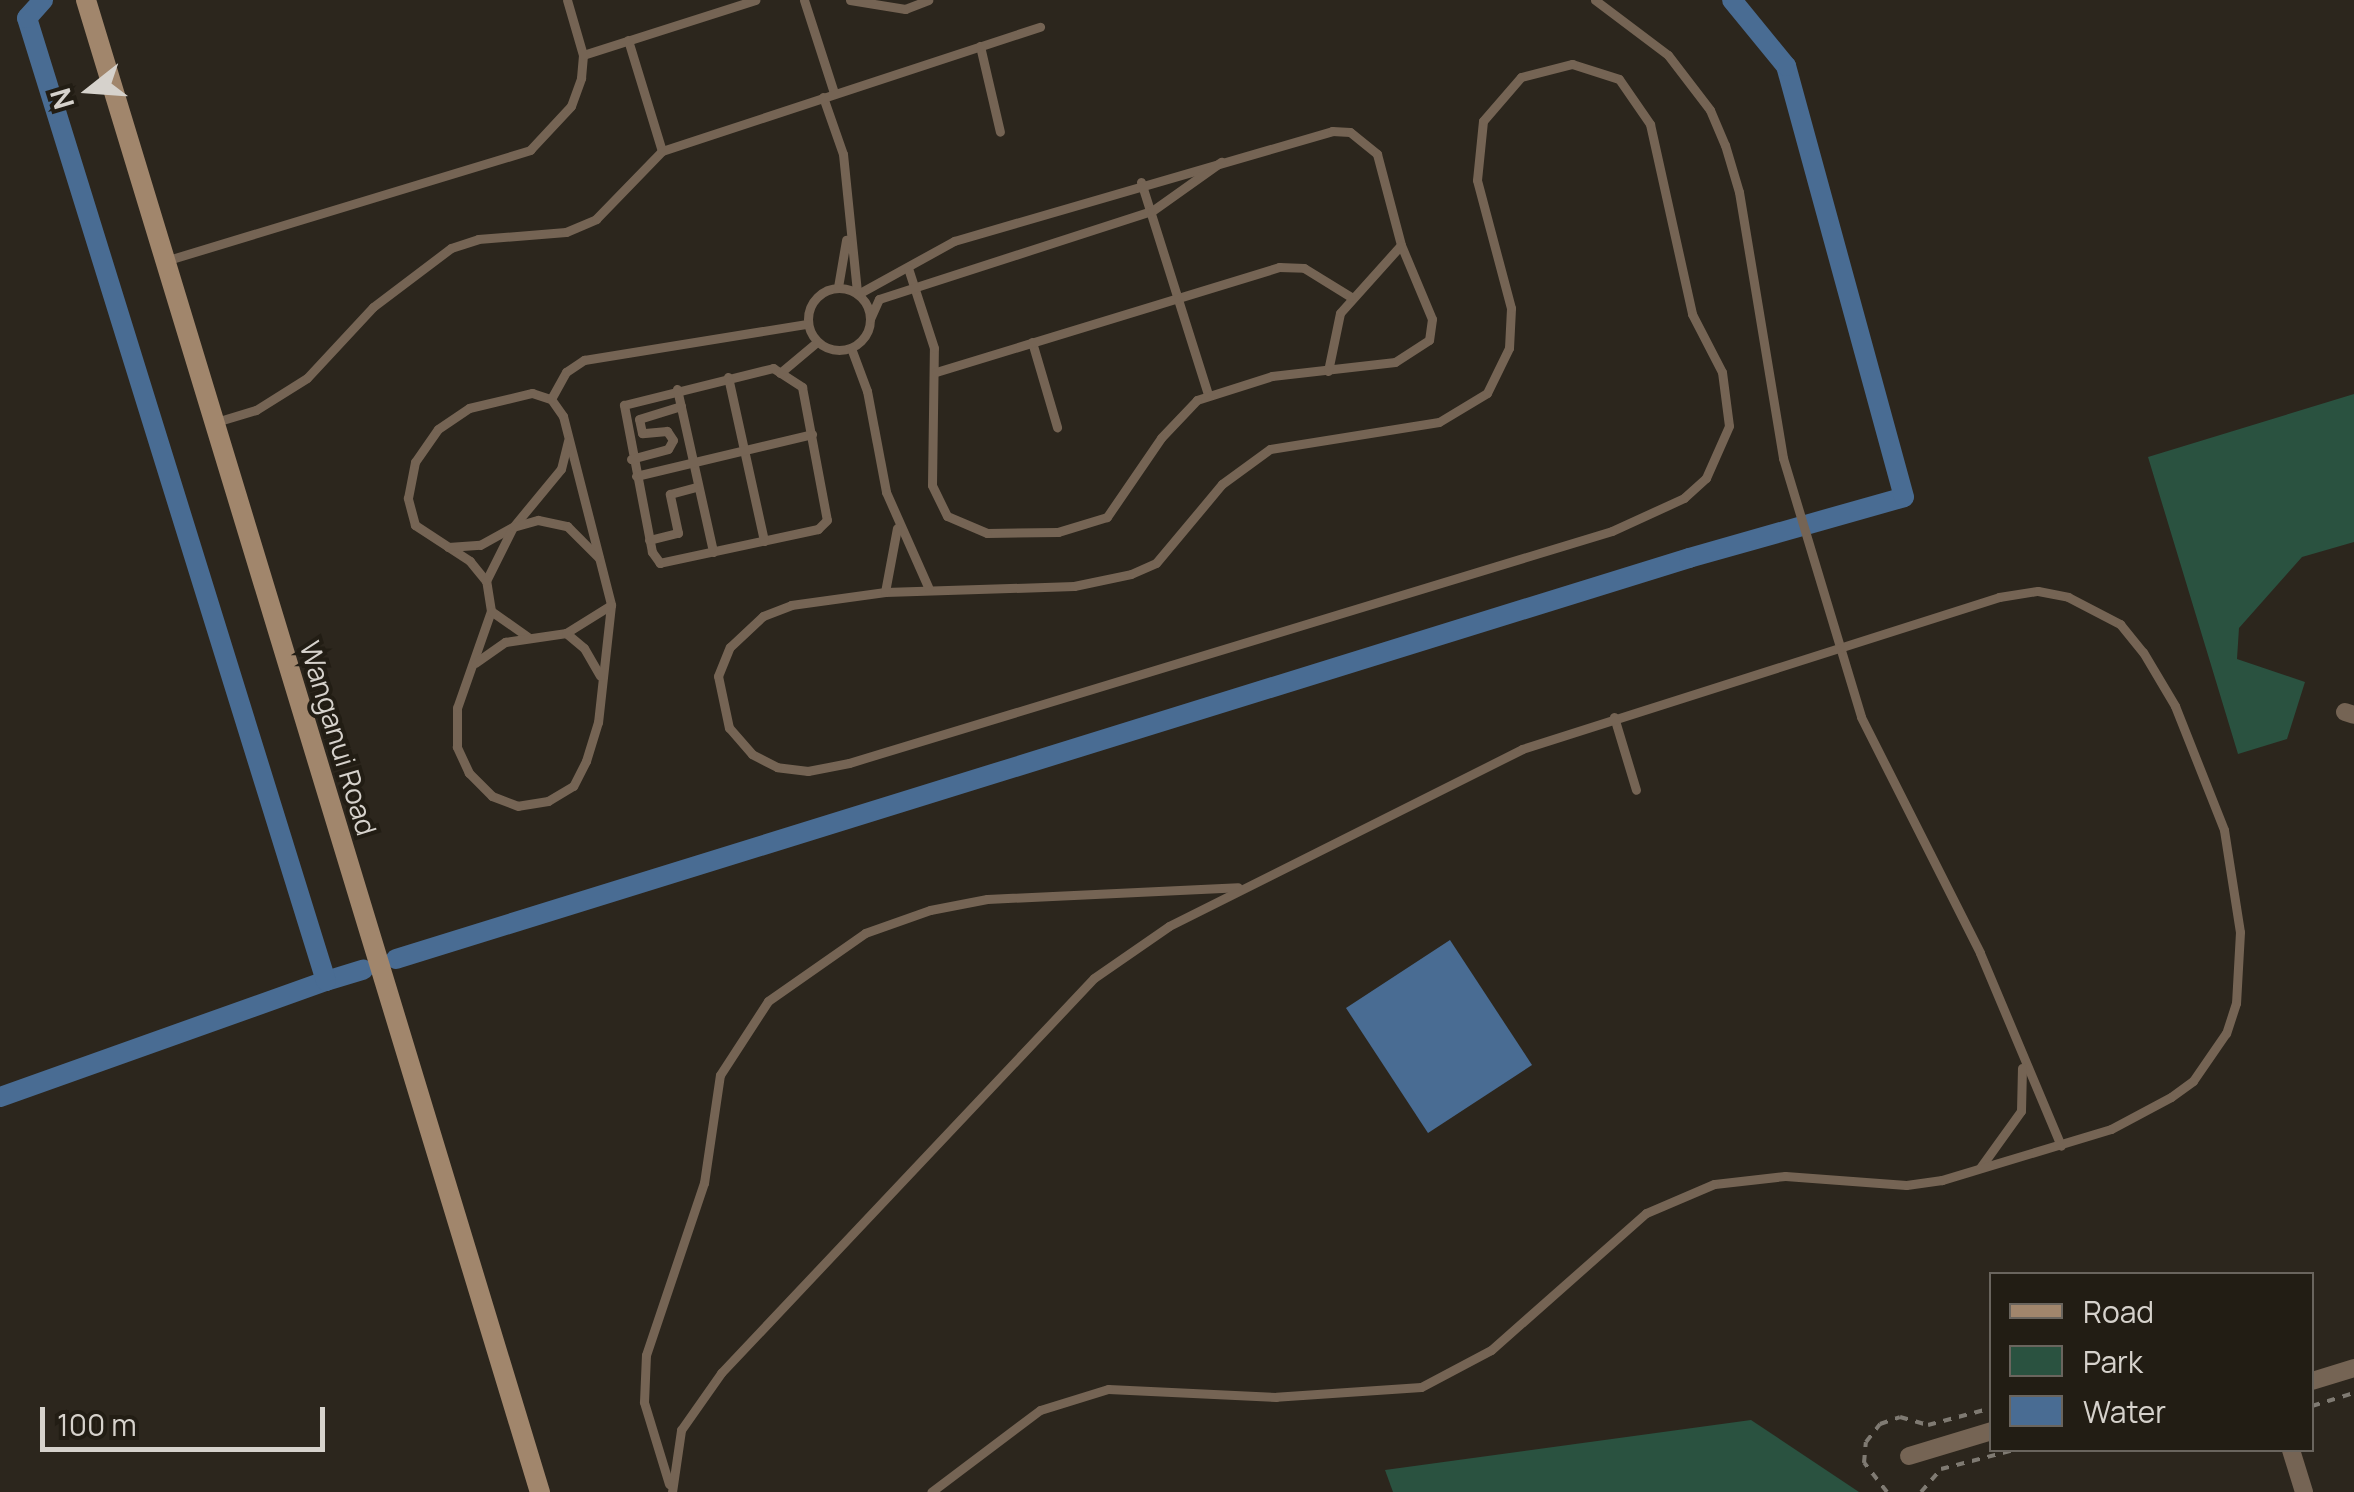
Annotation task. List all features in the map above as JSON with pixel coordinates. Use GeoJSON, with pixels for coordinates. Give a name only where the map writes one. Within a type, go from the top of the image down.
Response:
{"type":"FeatureCollection","features":[{"type":"Feature","properties":{"kind":"street","name":"Wanganui Road"},"geometry":{"type":"LineString","coordinates":[[86,0],[540,1492]]}},
{"type":"Feature","properties":{"kind":"street"},"geometry":{"type":"LineString","coordinates":[[2314,1380],[2354,1368]]}},
{"type":"Feature","properties":{"kind":"street"},"geometry":{"type":"LineString","coordinates":[[1909,1456],[1989,1432]]}},
{"type":"Feature","properties":{"kind":"street"},"geometry":{"type":"LineString","coordinates":[[2292,1452],[2304,1492]]}},
{"type":"Feature","properties":{"kind":"lane"},"geometry":{"type":"LineString","coordinates":[[164,261],[530,150],[572,106],[583,55],[567,0]]}},
{"type":"Feature","properties":{"kind":"lane"},"geometry":{"type":"LineString","coordinates":[[583,55],[755,0]]}},
{"type":"Feature","properties":{"kind":"lane"},"geometry":{"type":"LineString","coordinates":[[804,0],[842,154],[858,294],[870,319]]}},
{"type":"Feature","properties":{"kind":"lane"},"geometry":{"type":"LineString","coordinates":[[850,0],[904,9],[928,0]]}},
{"type":"Feature","properties":{"kind":"lane"},"geometry":{"type":"LineString","coordinates":[[1595,0],[1668,55],[1710,110],[1739,192],[1775,424],[1840,646],[1886,776],[1980,954],[2061,1146]]}},
{"type":"Feature","properties":{"kind":"lane"},"geometry":{"type":"LineString","coordinates":[[214,423],[256,410],[306,378],[420,266],[478,239],[566,232],[596,219],[662,151],[1040,28]]}},
{"type":"Feature","properties":{"kind":"lane"},"geometry":{"type":"LineString","coordinates":[[628,40],[662,151]]}},
{"type":"Feature","properties":{"kind":"lane"},"geometry":{"type":"LineString","coordinates":[[980,46],[1000,132]]}},
{"type":"Feature","properties":{"kind":"lane"},"geometry":{"type":"LineString","coordinates":[[1547,68],[1594,69],[1619,80],[1637,99],[1661,163],[1692,314],[1722,372],[1729,402],[1720,452],[1684,498],[1612,531],[850,763],[808,771],[752,754],[730,728],[719,700],[718,676],[730,647],[746,627],[791,605],[928,588],[1074,586],[1131,574],[1156,563],[1222,484],[1270,449],[1404,430],[1465,410],[1488,392],[1510,348],[1512,308],[1477,180],[1482,121],[1520,77],[1547,68]]}},
{"type":"Feature","properties":{"kind":"lane"},"geometry":{"type":"LineString","coordinates":[[851,348],[834,350],[817,342],[808,324],[814,298],[838,287],[858,294],[954,241],[1141,182],[1306,134],[1350,132],[1377,154],[1401,245],[1426,295],[1429,340],[1395,362],[1272,376],[1208,394],[1161,438],[1134,486],[1106,518],[1058,532],[987,534],[947,516],[937,502],[928,466],[936,372],[908,268]]}},
{"type":"Feature","properties":{"kind":"lane"},"geometry":{"type":"LineString","coordinates":[[851,348],[879,299],[1152,211],[1223,160]]}},
{"type":"Feature","properties":{"kind":"lane"},"geometry":{"type":"LineString","coordinates":[[1141,182],[1208,394]]}},
{"type":"Feature","properties":{"kind":"lane"},"geometry":{"type":"LineString","coordinates":[[838,287],[848,228]]}},
{"type":"Feature","properties":{"kind":"lane"},"geometry":{"type":"LineString","coordinates":[[1328,371],[1331,341],[1351,297],[1401,245]]}},
{"type":"Feature","properties":{"kind":"lane"},"geometry":{"type":"LineString","coordinates":[[936,372],[1279,266],[1304,268],[1351,297]]}},
{"type":"Feature","properties":{"kind":"lane"},"geometry":{"type":"LineString","coordinates":[[552,400],[566,372],[584,360],[808,324]]}},
{"type":"Feature","properties":{"kind":"lane"},"geometry":{"type":"LineString","coordinates":[[780,372],[817,342]]}},
{"type":"Feature","properties":{"kind":"lane"},"geometry":{"type":"LineString","coordinates":[[1032,342],[1058,427]]}},
{"type":"Feature","properties":{"kind":"lane"},"geometry":{"type":"LineString","coordinates":[[851,348],[867,391],[898,525],[928,588]]}},
{"type":"Feature","properties":{"kind":"lane"},"geometry":{"type":"LineString","coordinates":[[768,368],[802,388],[827,520],[818,528],[660,563],[650,540],[631,459],[624,405],[728,377],[768,368]]}},
{"type":"Feature","properties":{"kind":"lane"},"geometry":{"type":"LineString","coordinates":[[728,377],[764,541]]}},
{"type":"Feature","properties":{"kind":"lane"},"geometry":{"type":"LineString","coordinates":[[677,389],[713,552]]}},
{"type":"Feature","properties":{"kind":"lane"},"geometry":{"type":"LineString","coordinates":[[532,393],[552,400],[569,439],[585,514],[607,570],[611,605],[598,722],[573,786],[548,802],[518,806],[492,796],[469,773],[457,747],[466,672],[484,642],[491,611],[486,581],[470,562],[436,543],[415,525],[408,498],[415,462],[438,429],[469,408],[503,396],[532,393]]}},
{"type":"Feature","properties":{"kind":"lane"},"geometry":{"type":"LineString","coordinates":[[631,459],[668,449],[674,440],[667,431],[642,433],[639,419],[681,406]]}},
{"type":"Feature","properties":{"kind":"lane"},"geometry":{"type":"LineString","coordinates":[[636,476],[812,434]]}},
{"type":"Feature","properties":{"kind":"lane"},"geometry":{"type":"LineString","coordinates":[[486,581],[513,528],[561,469],[569,439]]}},
{"type":"Feature","properties":{"kind":"lane"},"geometry":{"type":"LineString","coordinates":[[650,540],[678,533],[670,494],[698,488]]}},
{"type":"Feature","properties":{"kind":"lane"},"geometry":{"type":"LineString","coordinates":[[436,543],[456,549],[480,544],[538,520],[568,526],[607,570]]}},
{"type":"Feature","properties":{"kind":"lane"},"geometry":{"type":"LineString","coordinates":[[886,592],[898,525]]}},
{"type":"Feature","properties":{"kind":"lane"},"geometry":{"type":"LineString","coordinates":[[672,1491],[673,1459],[698,1400],[1022,1050],[1130,948],[1478,768],[1614,718],[1840,646],[2038,591],[2068,597],[2120,624],[2175,706],[2208,782],[2234,876],[2241,968],[2236,1003],[2214,1056],[2193,1081],[2149,1112],[2061,1146],[1978,1170],[1906,1185],[1785,1176],[1714,1184],[1646,1213],[1491,1350],[1421,1386],[1276,1396],[1108,1389],[1040,1410],[931,1492]]}},
{"type":"Feature","properties":{"kind":"lane"},"geometry":{"type":"LineString","coordinates":[[466,672],[505,642],[566,633],[611,605]]}},
{"type":"Feature","properties":{"kind":"lane"},"geometry":{"type":"LineString","coordinates":[[491,611],[528,637]]}},
{"type":"Feature","properties":{"kind":"lane"},"geometry":{"type":"LineString","coordinates":[[566,633],[596,664],[603,684]]}},
{"type":"Feature","properties":{"kind":"lane"},"geometry":{"type":"LineString","coordinates":[[1614,718],[1636,790]]}},
{"type":"Feature","properties":{"kind":"lane"},"geometry":{"type":"LineString","coordinates":[[672,1491],[648,1421],[646,1354],[704,1183],[720,1075],[768,1001],[865,933],[930,910],[1004,898],[1244,887]]}},
{"type":"Feature","properties":{"kind":"lane"},"geometry":{"type":"LineString","coordinates":[[1978,1170],[1996,1154],[2020,1111],[2021,1055]]}},
{"type":"Feature","properties":{"kind":"path"},"geometry":{"type":"LineString","coordinates":[[2314,1405],[2354,1393]]}},
{"type":"Feature","properties":{"kind":"path"},"geometry":{"type":"LineString","coordinates":[[1921,1492],[1941,1469],[2006,1452]]}},
{"type":"Feature","properties":{"kind":"green space"},"geometry":{"type":"Polygon","coordinates":[[[2354,394],[2354,542],[2302,557],[2239,628],[2237,659],[2305,682],[2287,739],[2238,754],[2148,457],[2354,394]]]}},
{"type":"Feature","properties":{"kind":"green space"},"geometry":{"type":"Polygon","coordinates":[[[1751,1420],[1859,1492],[1393,1492],[1385,1470],[1751,1420]]]}},
{"type":"Feature","properties":{"kind":"water"},"geometry":{"type":"Polygon","coordinates":[[[1450,940],[1532,1065],[1428,1133],[1346,1008],[1450,940]]]}},
{"type":"Feature","properties":{"kind":"waterway"},"geometry":{"type":"LineString","coordinates":[[0,1097],[326,981],[27,18],[43,0]]}},
{"type":"Feature","properties":{"kind":"waterway"},"geometry":{"type":"LineString","coordinates":[[396,959],[1689,558],[1904,497],[1786,66],[1732,0]]}},
{"type":"Feature","properties":{"kind":"waterway"},"geometry":{"type":"LineString","coordinates":[[326,981],[363,970]]}}]}
